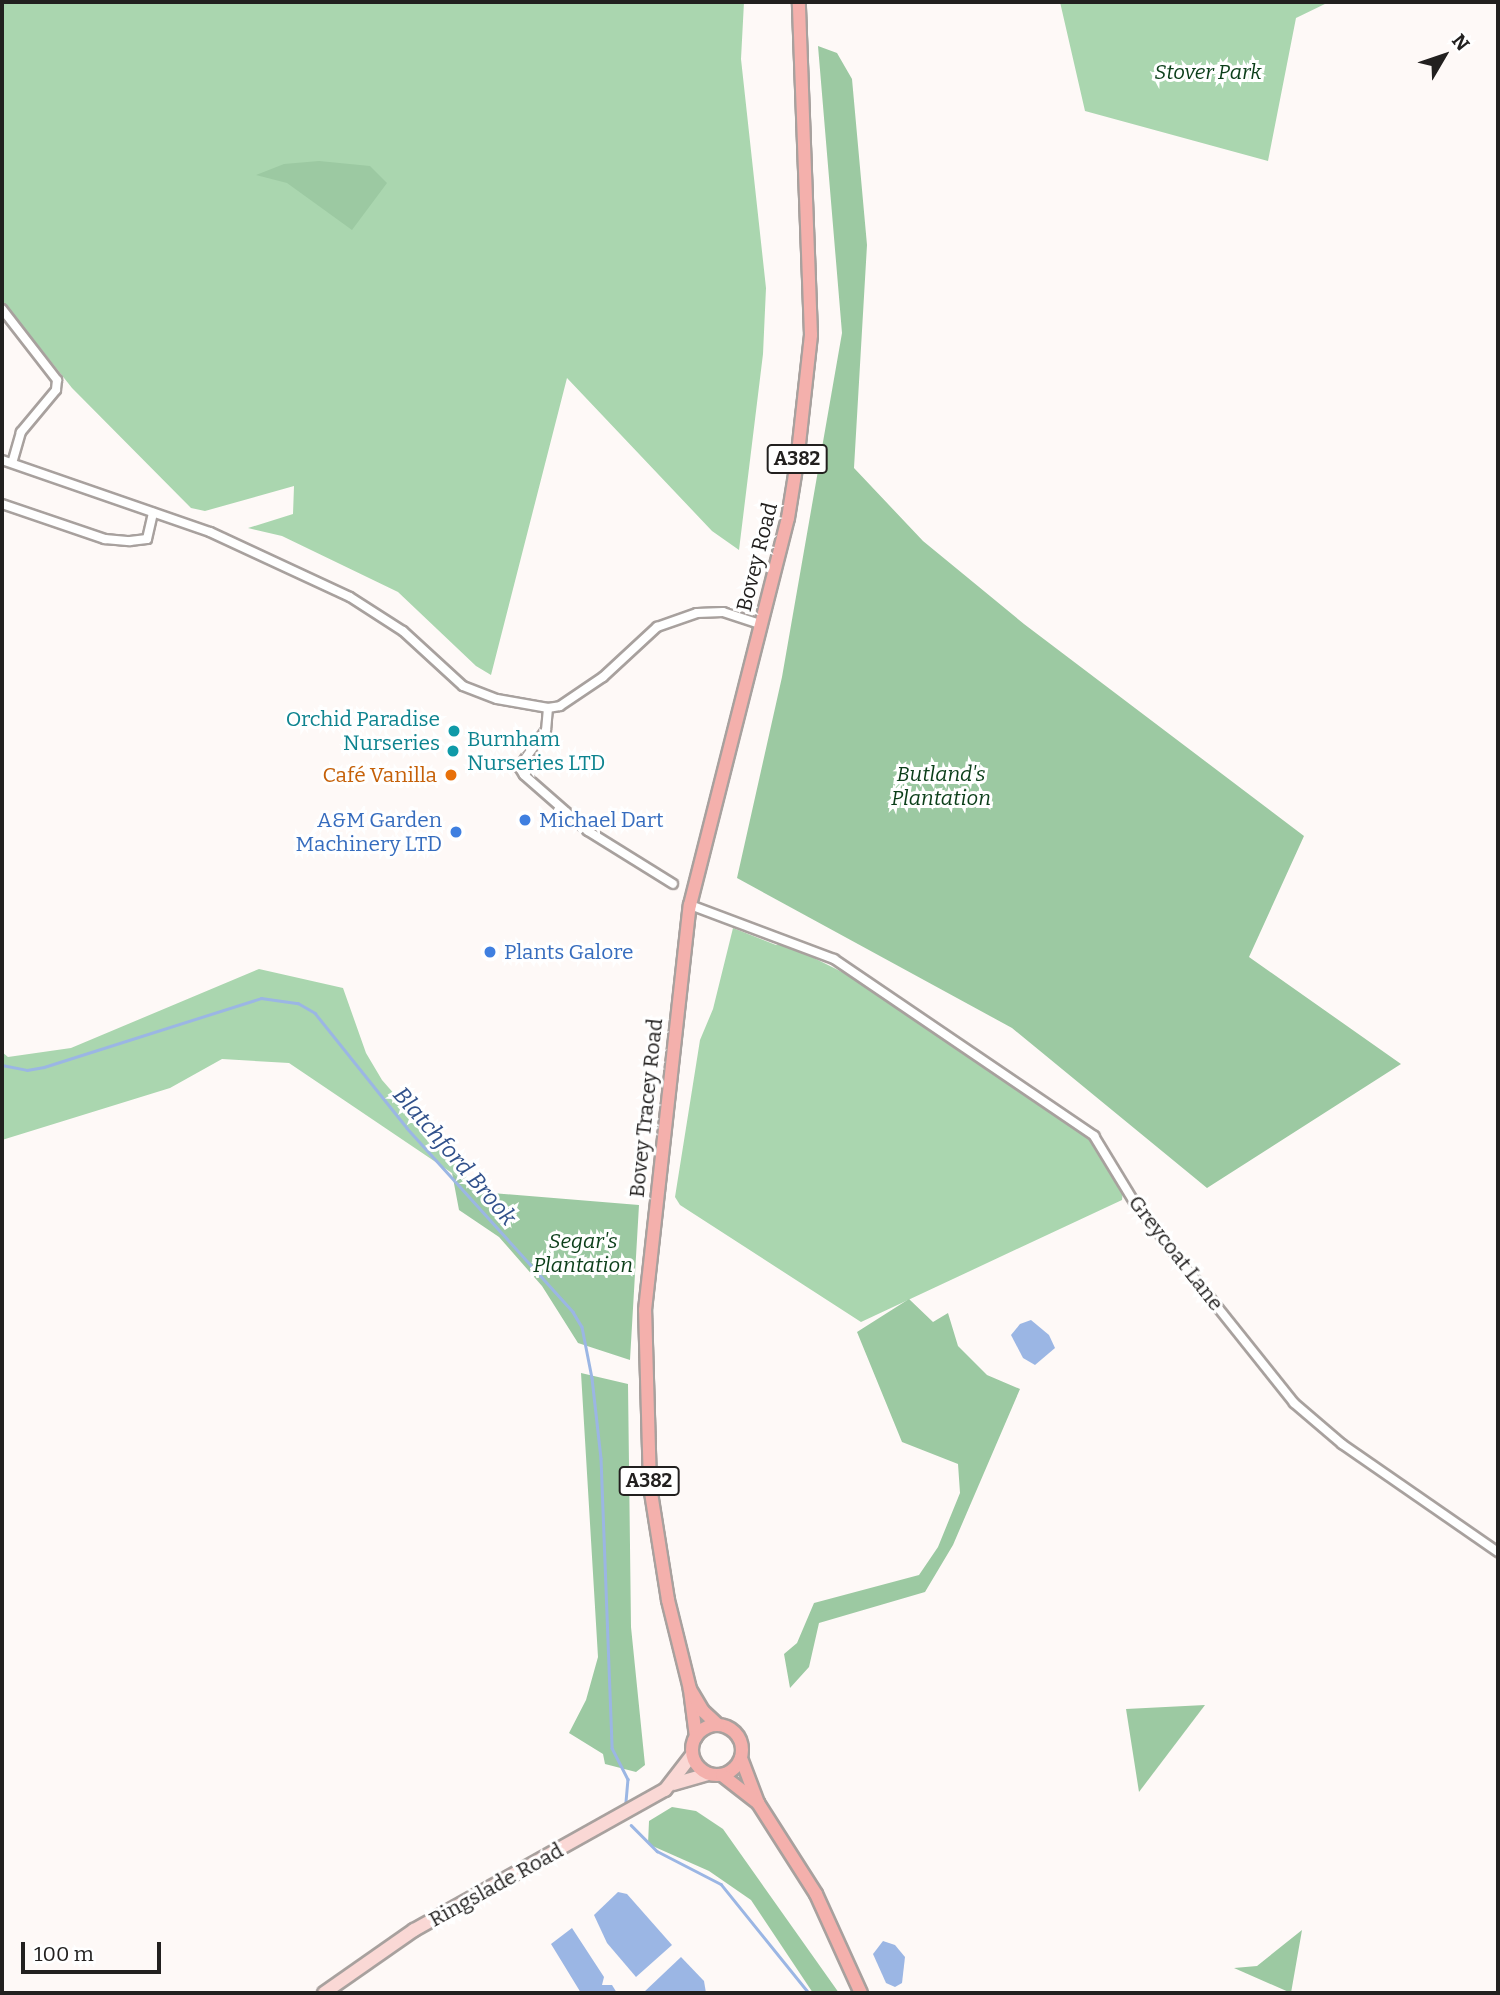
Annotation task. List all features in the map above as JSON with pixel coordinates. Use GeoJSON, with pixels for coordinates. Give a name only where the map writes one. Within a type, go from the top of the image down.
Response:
{"type":"FeatureCollection","features":[{"type":"Feature","properties":{"kind":"main road","name":"Bovey Road"},"geometry":{"type":"LineString","coordinates":[[690,905],[788,518],[811,335],[799,2]]}},
{"type":"Feature","properties":{"kind":"main road","name":"Bovey Tracey Road"},"geometry":{"type":"LineString","coordinates":[[690,905],[647,1270],[645,1345],[650,1486],[668,1600],[690,1689],[696,1737]]}},
{"type":"Feature","properties":{"kind":"main road","name":"Bovey Tracey Road"},"geometry":{"type":"LineString","coordinates":[[690,1689],[702,1711],[718,1725]]}},
{"type":"Feature","properties":{"kind":"main road"},"geometry":{"type":"LineString","coordinates":[[741,1758],[733,1770],[722,1775],[708,1774],[692,1755],[696,1737],[705,1728],[718,1725],[735,1733],[742,1748],[741,1758],[758,1803],[816,1894],[861,1993]]}},
{"type":"Feature","properties":{"kind":"main road"},"geometry":{"type":"LineString","coordinates":[[722,1775],[758,1803]]}},
{"type":"Feature","properties":{"kind":"street"},"geometry":{"type":"LineString","coordinates":[[2,309],[57,380],[55,390],[21,432],[12,463]]}},
{"type":"Feature","properties":{"kind":"street"},"geometry":{"type":"LineString","coordinates":[[2,460],[210,532],[350,597],[403,631],[447,674],[477,692],[548,708],[560,706],[603,677],[657,627],[696,613],[723,612],[761,624]]}},
{"type":"Feature","properties":{"kind":"street"},"geometry":{"type":"LineString","coordinates":[[2,504],[105,539],[130,541],[147,539],[153,513]]}},
{"type":"Feature","properties":{"kind":"street"},"geometry":{"type":"LineString","coordinates":[[548,708],[546,730],[519,767],[524,775],[588,831],[673,884]]}},
{"type":"Feature","properties":{"kind":"street","name":"Greycoat Lane"},"geometry":{"type":"LineString","coordinates":[[690,905],[834,959],[916,1010],[1094,1136],[1136,1205],[1307,1415],[1342,1444],[1498,1552]]}},
{"type":"Feature","properties":{"kind":"street","name":"Ringslade Road"},"geometry":{"type":"LineString","coordinates":[[673,1784],[692,1755]]}},
{"type":"Feature","properties":{"kind":"street","name":"Ringslade Road"},"geometry":{"type":"LineString","coordinates":[[324,1993],[414,1930],[673,1784],[708,1774]]}},
{"type":"Feature","properties":{"kind":"green space"},"geometry":{"type":"Polygon","coordinates":[[[2,2],[744,2],[741,59],[766,288],[763,354],[739,550],[712,531],[567,378],[491,675],[476,666],[398,592],[282,536],[248,528],[293,514],[294,486],[205,511],[191,508],[72,388],[2,300],[2,2]]]}},
{"type":"Feature","properties":{"kind":"green space","name":"Stover Park"},"geometry":{"type":"Polygon","coordinates":[[[1060,2],[1329,2],[1296,18],[1268,161],[1085,111],[1060,2]]]}},
{"type":"Feature","properties":{"kind":"green space","name":"Butland's Plantation"},"geometry":{"type":"Polygon","coordinates":[[[818,46],[837,53],[852,79],[867,245],[854,468],[923,541],[1024,624],[1304,836],[1249,957],[1401,1064],[1207,1188],[1012,1028],[737,878],[782,677],[842,333],[818,46]]]}},
{"type":"Feature","properties":{"kind":"green space"},"geometry":{"type":"Polygon","coordinates":[[[319,161],[370,166],[387,183],[352,230],[287,183],[256,175],[284,164],[319,161]]]}},
{"type":"Feature","properties":{"kind":"green space"},"geometry":{"type":"Polygon","coordinates":[[[733,928],[776,945],[788,945],[872,987],[1071,1125],[1089,1139],[1112,1170],[1123,1191],[1122,1200],[861,1322],[680,1205],[675,1197],[700,1040],[713,1009],[733,928]]]}},
{"type":"Feature","properties":{"kind":"green space"},"geometry":{"type":"Polygon","coordinates":[[[259,969],[343,988],[366,1053],[382,1080],[480,1192],[289,1063],[222,1059],[170,1088],[2,1140],[2,1052],[8,1057],[71,1048],[259,969]]]}},
{"type":"Feature","properties":{"kind":"green space","name":"Segar's Plantation"},"geometry":{"type":"Polygon","coordinates":[[[452,1173],[480,1192],[639,1205],[630,1360],[578,1343],[542,1286],[499,1237],[459,1210],[452,1173]]]}},
{"type":"Feature","properties":{"kind":"green space"},"geometry":{"type":"Polygon","coordinates":[[[909,1299],[933,1322],[948,1313],[958,1346],[987,1375],[1020,1389],[953,1545],[925,1592],[819,1623],[809,1667],[790,1688],[784,1654],[797,1643],[814,1603],[919,1575],[938,1547],[960,1493],[958,1464],[902,1442],[857,1332],[909,1299]]]}},
{"type":"Feature","properties":{"kind":"green space"},"geometry":{"type":"Polygon","coordinates":[[[581,1373],[628,1384],[631,1627],[645,1765],[636,1772],[605,1764],[603,1754],[569,1733],[586,1700],[598,1657],[581,1373]]]}},
{"type":"Feature","properties":{"kind":"green space"},"geometry":{"type":"Polygon","coordinates":[[[1205,1705],[1139,1792],[1126,1709],[1205,1705]]]}},
{"type":"Feature","properties":{"kind":"green space"},"geometry":{"type":"Polygon","coordinates":[[[672,1807],[696,1811],[723,1829],[839,1993],[813,1993],[751,1900],[709,1871],[648,1844],[649,1821],[672,1807]]]}},
{"type":"Feature","properties":{"kind":"green space"},"geometry":{"type":"Polygon","coordinates":[[[1302,1930],[1291,1993],[1234,1968],[1257,1966],[1302,1930]]]}},
{"type":"Feature","properties":{"kind":"water"},"geometry":{"type":"Polygon","coordinates":[[[1031,1320],[1049,1335],[1055,1348],[1035,1365],[1023,1358],[1011,1335],[1020,1324],[1031,1320]]]}},
{"type":"Feature","properties":{"kind":"water"},"geometry":{"type":"Polygon","coordinates":[[[618,1892],[627,1894],[672,1945],[636,1977],[607,1943],[594,1915],[618,1892]]]}},
{"type":"Feature","properties":{"kind":"water"},"geometry":{"type":"Polygon","coordinates":[[[572,1928],[604,1977],[602,1985],[612,1985],[617,1993],[581,1993],[551,1944],[572,1928]]]}},
{"type":"Feature","properties":{"kind":"water"},"geometry":{"type":"Polygon","coordinates":[[[883,1941],[895,1945],[905,1957],[902,1983],[895,1987],[886,1983],[873,1954],[883,1941]]]}},
{"type":"Feature","properties":{"kind":"water"},"geometry":{"type":"Polygon","coordinates":[[[681,1957],[704,1981],[706,1993],[643,1993],[681,1957]]]}},
{"type":"Feature","properties":{"kind":"waterway","name":"Blatchford Brook"},"geometry":{"type":"LineString","coordinates":[[2,1065],[27,1070],[44,1067],[261,998],[298,1003],[315,1013],[407,1128],[573,1312],[582,1327],[592,1378],[601,1458],[612,1748],[628,1779],[626,1804]]}},
{"type":"Feature","properties":{"kind":"waterway","name":"Blatchford Brook"},"geometry":{"type":"LineString","coordinates":[[631,1825],[657,1851],[721,1884],[809,1993]]}},
{"type":"Feature","properties":{"kind":"place","name":"Orchid Paradise Nurseries"},"geometry":{"type":"Point","coordinates":[454,731]}},
{"type":"Feature","properties":{"kind":"place","name":"Burnham Nurseries LTD"},"geometry":{"type":"Point","coordinates":[453,751]}},
{"type":"Feature","properties":{"kind":"place","name":"Café Vanilla"},"geometry":{"type":"Point","coordinates":[451,775]}},
{"type":"Feature","properties":{"kind":"place","name":"Michael Dart"},"geometry":{"type":"Point","coordinates":[525,820]}},
{"type":"Feature","properties":{"kind":"place","name":"A&M Garden Machinery LTD"},"geometry":{"type":"Point","coordinates":[456,832]}},
{"type":"Feature","properties":{"kind":"place","name":"Plants Galore"},"geometry":{"type":"Point","coordinates":[490,952]}}]}
